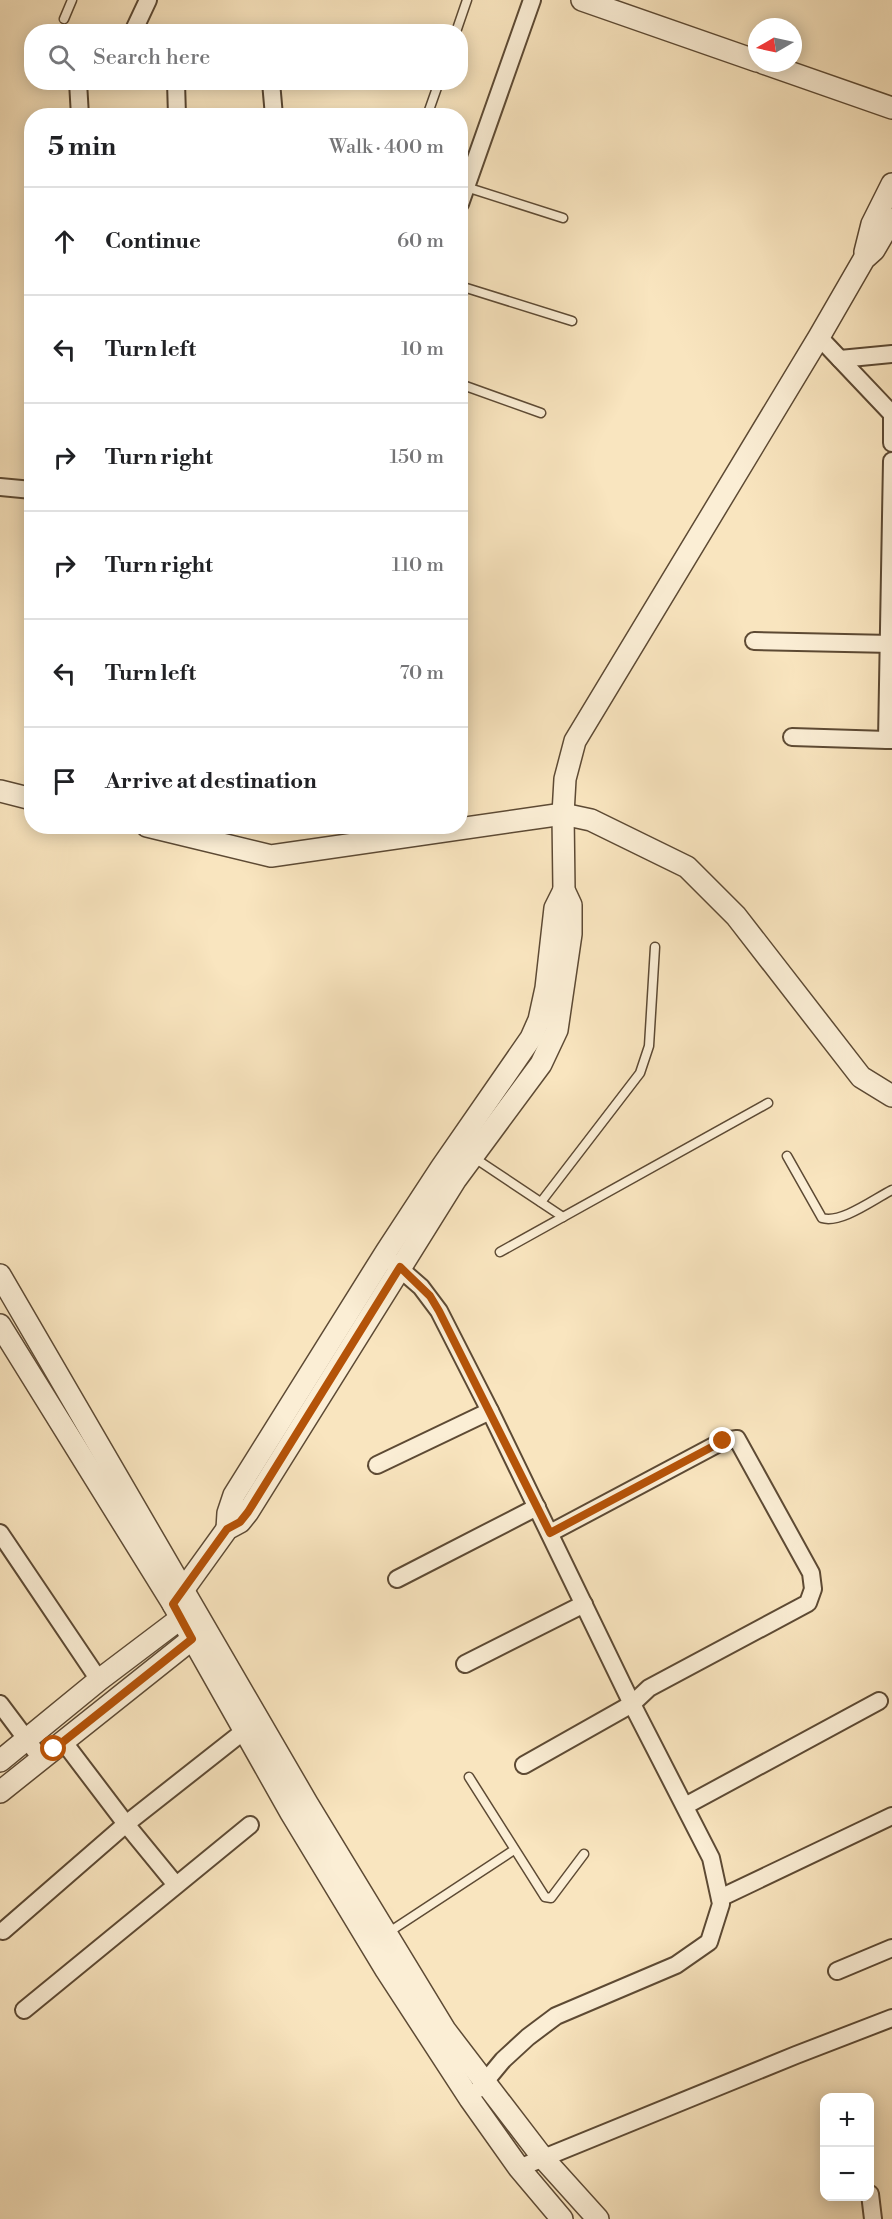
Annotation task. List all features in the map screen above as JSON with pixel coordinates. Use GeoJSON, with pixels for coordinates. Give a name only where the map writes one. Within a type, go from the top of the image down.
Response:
{"type":"FeatureCollection","features":[{"type":"Feature","properties":{"kind":"street"},"geometry":{"type":"LineString","coordinates":[[138,24],[148,0]]}},
{"type":"Feature","properties":{"kind":"street"},"geometry":{"type":"LineString","coordinates":[[468,181],[532,0]]}},
{"type":"Feature","properties":{"kind":"street"},"geometry":{"type":"LineString","coordinates":[[582,0],[748,58]]}},
{"type":"Feature","properties":{"kind":"street"},"geometry":{"type":"LineString","coordinates":[[789,72],[892,108]]}},
{"type":"Feature","properties":{"kind":"street"},"geometry":{"type":"LineString","coordinates":[[78,90],[80,108]]}},
{"type":"Feature","properties":{"kind":"street"},"geometry":{"type":"LineString","coordinates":[[176,90],[177,108]]}},
{"type":"Feature","properties":{"kind":"street"},"geometry":{"type":"LineString","coordinates":[[272,90],[273,108]]}},
{"type":"Feature","properties":{"kind":"street"},"geometry":{"type":"LineString","coordinates":[[0,1761],[28,1741],[99,1680],[179,1604],[227,1529],[228,1513],[234,1496],[392,1261],[541,1064],[557,1030],[571,934],[571,905],[564,890],[562,814],[565,779],[575,741],[864,259],[874,250],[884,230],[892,184]]}},
{"type":"Feature","properties":{"kind":"street"},"geometry":{"type":"LineString","coordinates":[[819,337],[892,414],[892,443]]}},
{"type":"Feature","properties":{"kind":"street"},"geometry":{"type":"LineString","coordinates":[[840,359],[892,354]]}},
{"type":"Feature","properties":{"kind":"street"},"geometry":{"type":"LineString","coordinates":[[792,737],[890,740],[892,461]]}},
{"type":"Feature","properties":{"kind":"street"},"geometry":{"type":"LineString","coordinates":[[0,487],[24,489]]}},
{"type":"Feature","properties":{"kind":"street"},"geometry":{"type":"LineString","coordinates":[[754,641],[890,644]]}},
{"type":"Feature","properties":{"kind":"street"},"geometry":{"type":"LineString","coordinates":[[0,791],[24,797]]}},
{"type":"Feature","properties":{"kind":"street"},"geometry":{"type":"LineString","coordinates":[[468,828],[562,814],[591,820],[687,867],[736,916],[861,1077],[892,1096]]}},
{"type":"Feature","properties":{"kind":"street"},"geometry":{"type":"LineString","coordinates":[[180,834],[271,856],[423,834]]}},
{"type":"Feature","properties":{"kind":"street"},"geometry":{"type":"LineString","coordinates":[[392,1261],[441,1168],[531,1038],[539,1020],[546,988],[555,908],[564,890]]}},
{"type":"Feature","properties":{"kind":"street"},"geometry":{"type":"LineString","coordinates":[[392,1261],[421,1287],[435,1304],[490,1411],[632,1704],[711,1858],[721,1904],[709,1942],[676,1965],[556,2016],[503,2060],[470,2099]]}},
{"type":"Feature","properties":{"kind":"street"},"geometry":{"type":"LineString","coordinates":[[0,1275],[179,1604],[192,1639],[291,1813],[445,2030],[543,2158],[598,2219]]}},
{"type":"Feature","properties":{"kind":"street"},"geometry":{"type":"LineString","coordinates":[[0,1325],[307,1803],[378,1938],[470,2099],[519,2168],[562,2219]]}},
{"type":"Feature","properties":{"kind":"street"},"geometry":{"type":"LineString","coordinates":[[378,1465],[490,1411]]}},
{"type":"Feature","properties":{"kind":"street"},"geometry":{"type":"LineString","coordinates":[[524,1765],[632,1704],[649,1688],[808,1603],[813,1589],[811,1573],[737,1439],[723,1441],[550,1533]]}},
{"type":"Feature","properties":{"kind":"street"},"geometry":{"type":"LineString","coordinates":[[397,1579],[537,1507]]}},
{"type":"Feature","properties":{"kind":"street"},"geometry":{"type":"LineString","coordinates":[[0,1533],[99,1680]]}},
{"type":"Feature","properties":{"kind":"street"},"geometry":{"type":"LineString","coordinates":[[465,1664],[584,1604]]}},
{"type":"Feature","properties":{"kind":"street"},"geometry":{"type":"LineString","coordinates":[[0,1792],[192,1639]]}},
{"type":"Feature","properties":{"kind":"street"},"geometry":{"type":"LineString","coordinates":[[685,1806],[879,1701]]}},
{"type":"Feature","properties":{"kind":"street"},"geometry":{"type":"LineString","coordinates":[[0,1704],[42,1760]]}},
{"type":"Feature","properties":{"kind":"street"},"geometry":{"type":"LineString","coordinates":[[3,1931],[126,1824],[244,1731]]}},
{"type":"Feature","properties":{"kind":"street"},"geometry":{"type":"LineString","coordinates":[[63,1741],[176,1885]]}},
{"type":"Feature","properties":{"kind":"street"},"geometry":{"type":"LineString","coordinates":[[720,1898],[892,1816]]}},
{"type":"Feature","properties":{"kind":"street"},"geometry":{"type":"LineString","coordinates":[[24,2010],[250,1825]]}},
{"type":"Feature","properties":{"kind":"street"},"geometry":{"type":"LineString","coordinates":[[837,1971],[892,1948]]}},
{"type":"Feature","properties":{"kind":"street"},"geometry":{"type":"LineString","coordinates":[[519,2168],[892,2018]]}},
{"type":"Feature","properties":{"kind":"street"},"geometry":{"type":"LineString","coordinates":[[871,2201],[873,2219]]}},
{"type":"Feature","properties":{"kind":"lane"},"geometry":{"type":"LineString","coordinates":[[64,18],[72,0]]}},
{"type":"Feature","properties":{"kind":"lane"},"geometry":{"type":"LineString","coordinates":[[459,24],[467,0]]}},
{"type":"Feature","properties":{"kind":"lane"},"geometry":{"type":"LineString","coordinates":[[430,108],[436,90]]}},
{"type":"Feature","properties":{"kind":"lane"},"geometry":{"type":"LineString","coordinates":[[468,188],[563,218]]}},
{"type":"Feature","properties":{"kind":"lane"},"geometry":{"type":"LineString","coordinates":[[468,288],[572,321]]}},
{"type":"Feature","properties":{"kind":"lane"},"geometry":{"type":"LineString","coordinates":[[468,387],[541,413]]}},
{"type":"Feature","properties":{"kind":"lane"},"geometry":{"type":"LineString","coordinates":[[541,1202],[640,1073],[650,1046],[655,947]]}},
{"type":"Feature","properties":{"kind":"lane"},"geometry":{"type":"LineString","coordinates":[[500,1252],[768,1103]]}},
{"type":"Feature","properties":{"kind":"lane"},"geometry":{"type":"LineString","coordinates":[[787,1156],[822,1218],[830,1221],[892,1190]]}},
{"type":"Feature","properties":{"kind":"lane"},"geometry":{"type":"LineString","coordinates":[[472,1157],[563,1217]]}},
{"type":"Feature","properties":{"kind":"lane"},"geometry":{"type":"LineString","coordinates":[[469,1777],[543,1895],[551,1898],[584,1854]]}},
{"type":"Feature","properties":{"kind":"lane"},"geometry":{"type":"LineString","coordinates":[[378,1938],[514,1850]]}},
{"type":"Feature","properties":{"kind":"route"},"geometry":{"type":"LineString","coordinates":[[54,1749],[192,1639],[173,1604],[227,1529],[240,1522],[248,1512],[400,1267],[430,1296],[439,1311],[550,1533],[723,1441]]}}]}
